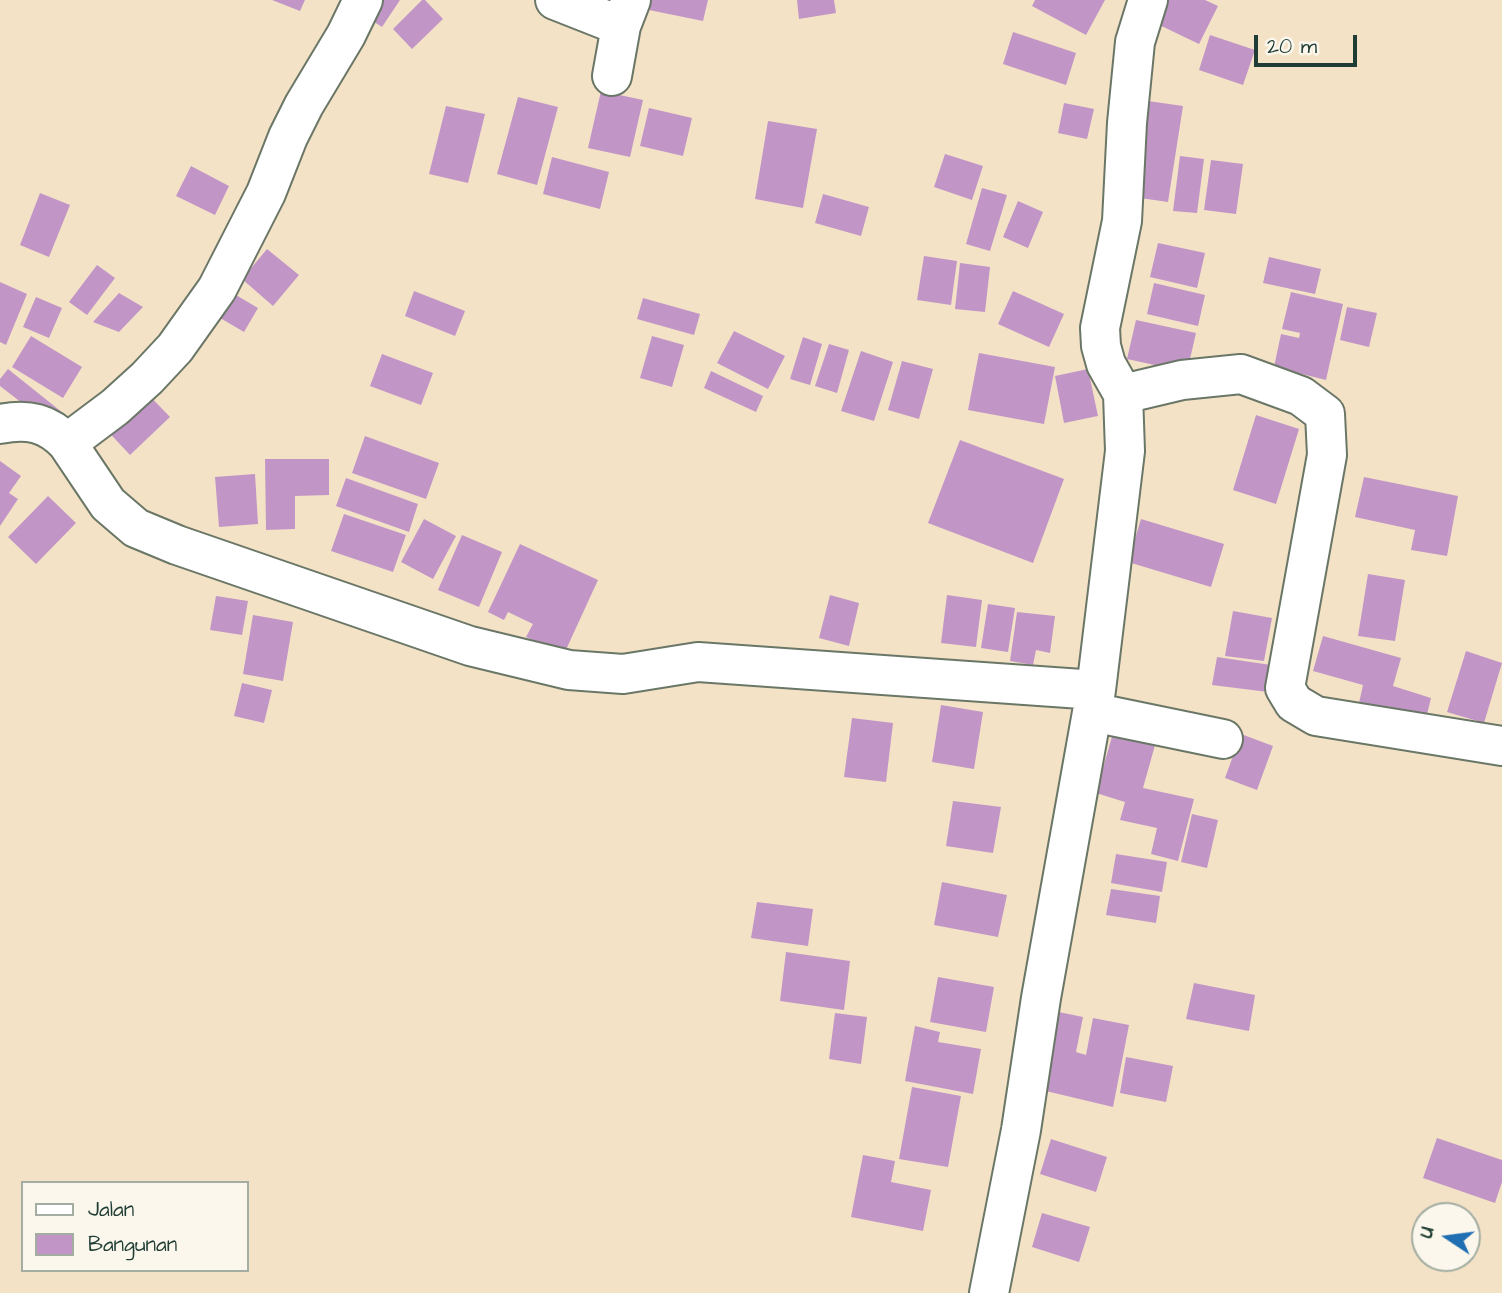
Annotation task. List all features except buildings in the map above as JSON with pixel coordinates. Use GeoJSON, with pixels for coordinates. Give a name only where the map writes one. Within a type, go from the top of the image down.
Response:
{"type":"FeatureCollection","features":[{"type":"Feature","properties":{"kind":"street"},"geometry":{"type":"LineString","coordinates":[[67,443],[147,379],[175,348],[217,289],[266,194],[288,137],[304,105],[346,35],[363,0]]}},
{"type":"Feature","properties":{"kind":"street"},"geometry":{"type":"LineString","coordinates":[[555,0],[626,13],[612,76]]}},
{"type":"Feature","properties":{"kind":"street"},"geometry":{"type":"LineString","coordinates":[[989,1293],[1021,1130],[1041,998],[1094,701],[1125,451],[1123,394],[1106,364],[1100,328],[1122,221],[1127,123],[1135,42],[1148,0]]}},
{"type":"Feature","properties":{"kind":"street"},"geometry":{"type":"LineString","coordinates":[[1123,394],[1182,380],[1241,374],[1301,396],[1325,414],[1326,455],[1285,688],[1294,703],[1316,716],[1502,746]]}},
{"type":"Feature","properties":{"kind":"street"},"geometry":{"type":"LineString","coordinates":[[0,424],[34,423],[47,426],[60,435],[108,504],[136,528],[177,545],[470,646],[569,670],[623,674],[698,663],[1094,701],[1223,740]]}}]}
